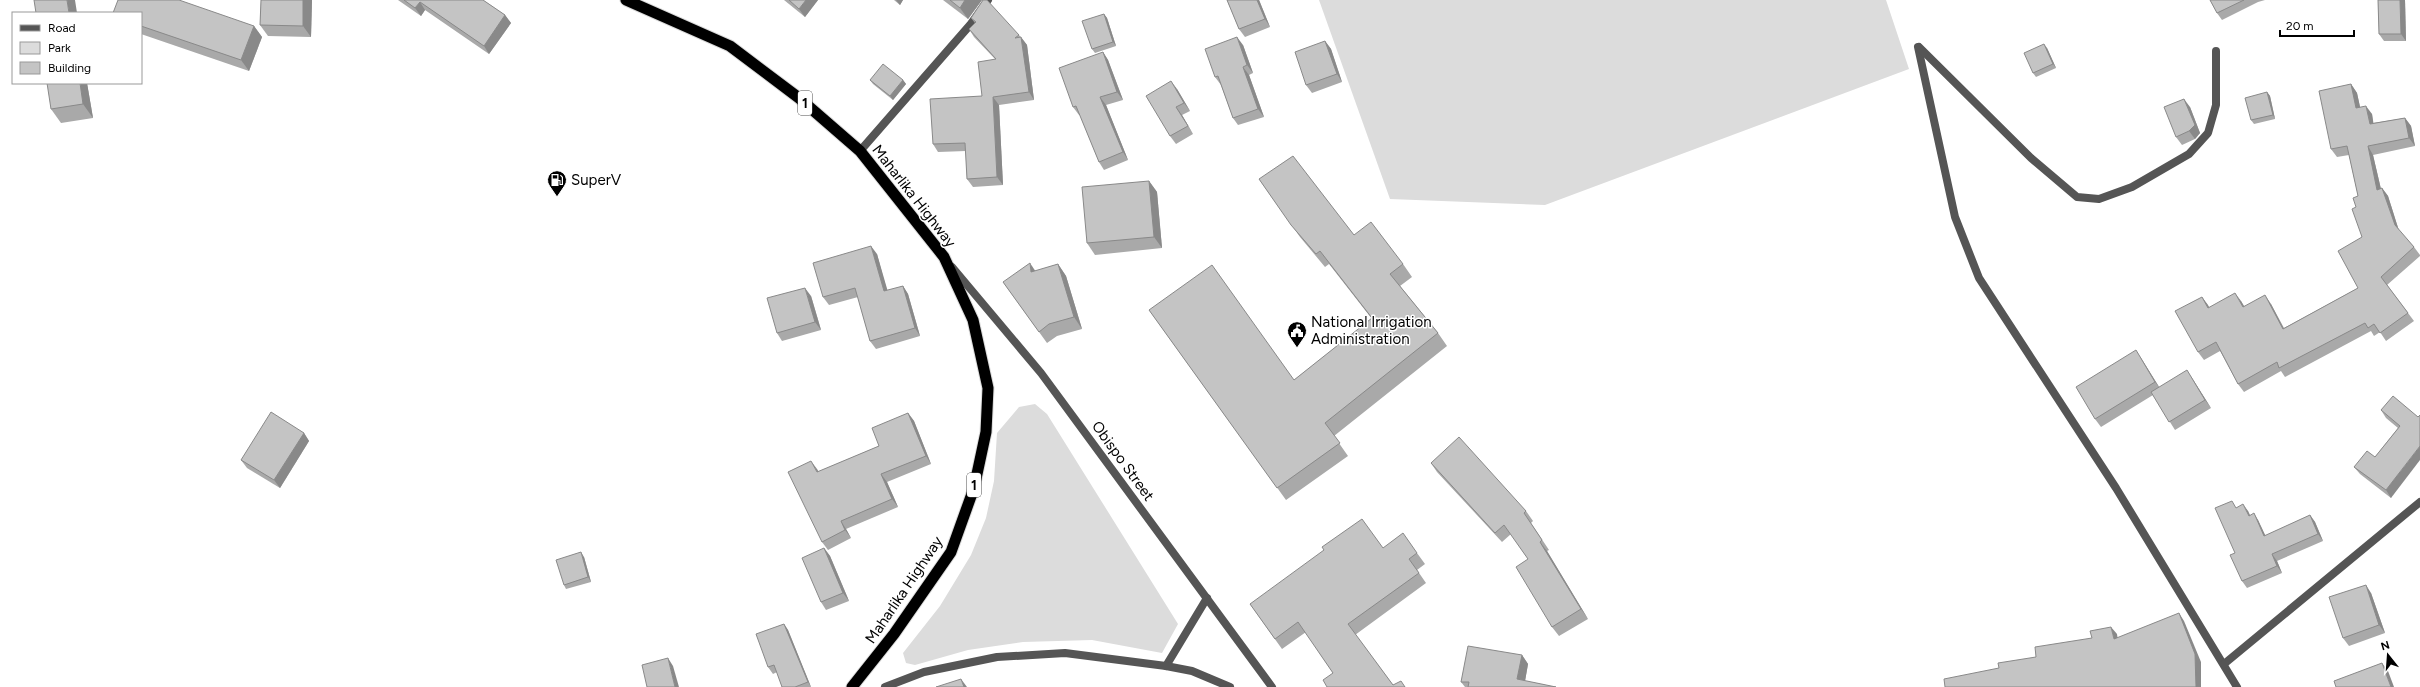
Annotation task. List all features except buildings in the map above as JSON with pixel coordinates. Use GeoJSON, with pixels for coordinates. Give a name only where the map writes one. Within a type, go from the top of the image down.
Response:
{"type":"FeatureCollection","features":[{"type":"Feature","properties":{"kind":"highway","name":"Maharlika Highway"},"geometry":{"type":"LineString","coordinates":[[626,0],[730,46],[799,98],[860,151],[944,257],[973,320],[988,388],[986,432],[974,488],[951,552],[894,634],[852,687]]}},
{"type":"Feature","properties":{"kind":"street"},"geometry":{"type":"LineString","coordinates":[[860,151],[970,25],[988,0]]}},
{"type":"Feature","properties":{"kind":"street"},"geometry":{"type":"LineString","coordinates":[[2216,52],[2216,105],[2208,133],[2189,154],[2132,187],[2099,199],[2077,197],[2031,158],[1918,47],[1956,217],[1979,278],[2116,488],[2237,687]]}},
{"type":"Feature","properties":{"kind":"street","name":"Obispo Street"},"geometry":{"type":"LineString","coordinates":[[944,257],[1041,373],[1272,687]]}},
{"type":"Feature","properties":{"kind":"street"},"geometry":{"type":"LineString","coordinates":[[2224,664],[2420,502]]}},
{"type":"Feature","properties":{"kind":"street"},"geometry":{"type":"LineString","coordinates":[[1166,666],[1207,598]]}},
{"type":"Feature","properties":{"kind":"street"},"geometry":{"type":"LineString","coordinates":[[885,687],[924,672],[998,656],[1065,652],[1192,671],[1230,687]]}},
{"type":"Feature","properties":{"kind":"green space"},"geometry":{"type":"Polygon","coordinates":[[[1319,0],[1886,0],[1909,69],[1545,205],[1390,199],[1319,0]]]}},
{"type":"Feature","properties":{"kind":"green space"},"geometry":{"type":"Polygon","coordinates":[[[1035,404],[1047,414],[1178,624],[1162,653],[1092,640],[1023,642],[968,650],[915,665],[906,663],[903,653],[940,606],[971,555],[986,518],[994,481],[997,433],[1019,407],[1035,404]]]}},
{"type":"Feature","properties":{"kind":"place","name":"SuperV"},"geometry":{"type":"Point","coordinates":[557,197]}},
{"type":"Feature","properties":{"kind":"place","name":"National Irrigation Administration"},"geometry":{"type":"Point","coordinates":[1297,348]}}]}
